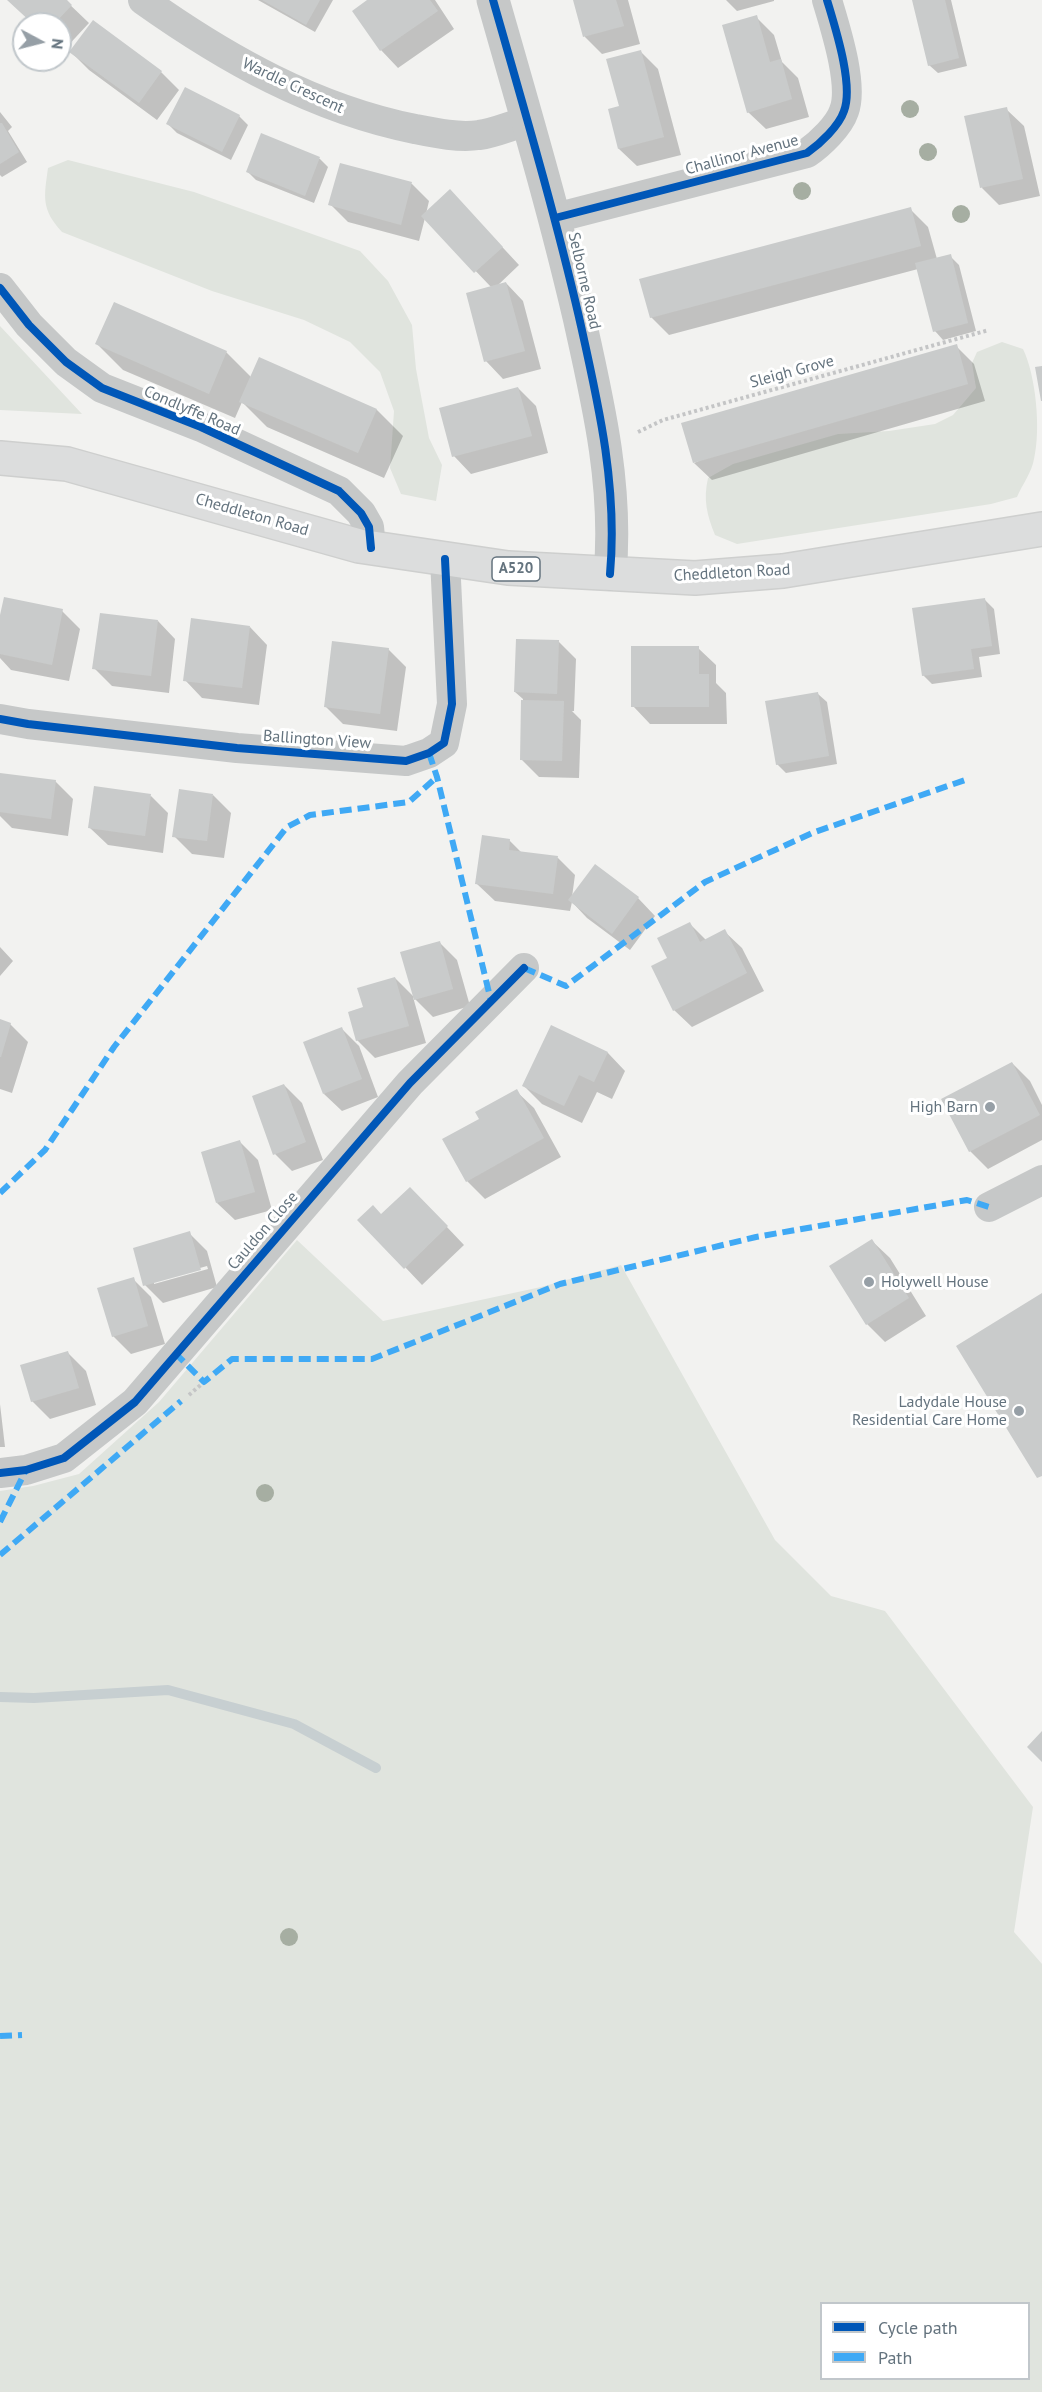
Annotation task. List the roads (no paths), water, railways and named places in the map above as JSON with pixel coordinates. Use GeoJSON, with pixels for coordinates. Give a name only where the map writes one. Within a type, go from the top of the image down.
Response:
{"type":"FeatureCollection","features":[{"type":"Feature","properties":{"kind":"highway","name":"Cheddleton Road"},"geometry":{"type":"LineString","coordinates":[[0,458],[67,464],[371,548],[508,568],[695,578],[783,571],[1042,529]]}},
{"type":"Feature","properties":{"kind":"street","name":"Wardle Crescent"},"geometry":{"type":"LineString","coordinates":[[143,0],[198,39],[273,80],[330,106],[392,124],[435,133],[479,135],[528,121]]}},
{"type":"Feature","properties":{"kind":"street","name":"Selborne Road"},"geometry":{"type":"LineString","coordinates":[[493,0],[555,218],[600,408],[612,501],[610,574]]}},
{"type":"Feature","properties":{"kind":"street","name":"Challinor Avenue"},"geometry":{"type":"LineString","coordinates":[[555,218],[807,153],[820,144],[844,110],[846,84],[838,40],[827,0]]}},
{"type":"Feature","properties":{"kind":"street","name":"Condlyffe Road"},"geometry":{"type":"LineString","coordinates":[[0,288],[29,325],[66,362],[102,388],[201,427],[339,491],[361,513],[369,527],[371,548]]}},
{"type":"Feature","properties":{"kind":"street","name":"Ballington View"},"geometry":{"type":"LineString","coordinates":[[0,719],[237,747],[406,761],[429,753],[444,743],[452,704],[445,559]]}},
{"type":"Feature","properties":{"kind":"street","name":"Cauldon Close"},"geometry":{"type":"LineString","coordinates":[[0,1473],[26,1470],[64,1458],[135,1402],[410,1083],[524,968]]}},
{"type":"Feature","properties":{"kind":"street"},"geometry":{"type":"LineString","coordinates":[[988,1207],[1042,1180]]}},
{"type":"Feature","properties":{"kind":"waterway"},"geometry":{"type":"LineString","coordinates":[[0,1697],[34,1698],[168,1690],[294,1724],[376,1768]]}},
{"type":"Feature","properties":{"kind":"place","name":"High Barn"},"geometry":{"type":"Point","coordinates":[990,1107]}},
{"type":"Feature","properties":{"kind":"place","name":"Holywell House"},"geometry":{"type":"Point","coordinates":[869,1282]}},
{"type":"Feature","properties":{"kind":"place","name":"Ladydale House Residential Care Home"},"geometry":{"type":"Point","coordinates":[1019,1411]}}]}
